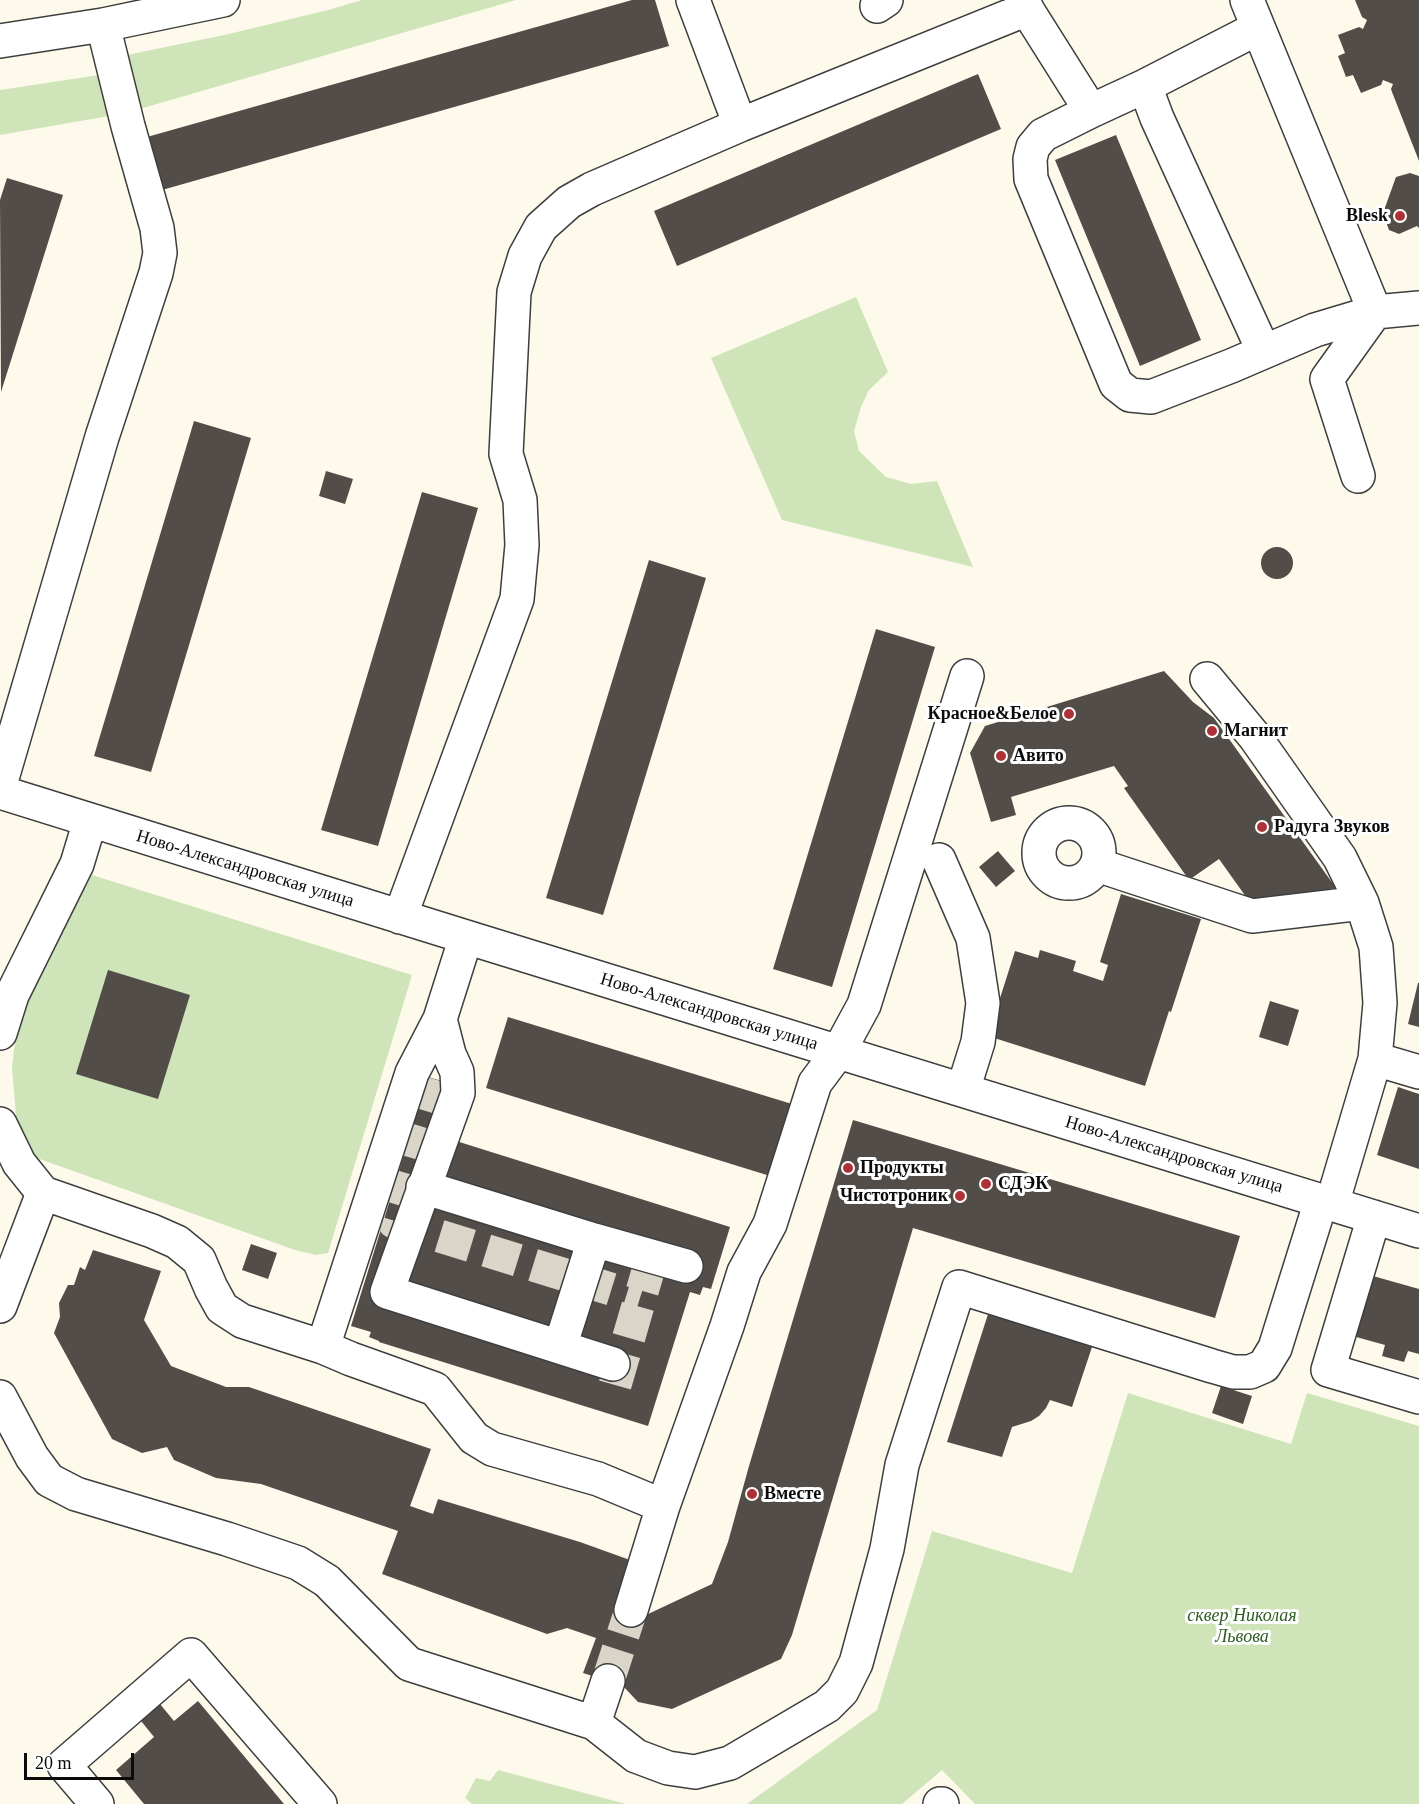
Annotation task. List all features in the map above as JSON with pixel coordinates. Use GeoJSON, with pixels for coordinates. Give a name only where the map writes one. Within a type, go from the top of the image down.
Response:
{"type":"FeatureCollection","features":[{"type":"Feature","properties":{"kind":"street"},"geometry":{"type":"LineString","coordinates":[[0,41],[103,25],[223,0]]}},
{"type":"Feature","properties":{"kind":"street"},"geometry":{"type":"LineString","coordinates":[[693,0],[740,125]]}},
{"type":"Feature","properties":{"kind":"street"},"geometry":{"type":"LineString","coordinates":[[400,917],[518,599],[522,545],[520,500],[506,454],[514,292],[525,256],[541,227],[569,202],[592,189],[1024,5],[1091,111]]}},
{"type":"Feature","properties":{"kind":"street"},"geometry":{"type":"LineString","coordinates":[[1375,312],[1252,14],[1145,86],[1043,135],[1033,147],[1030,159],[1031,179],[1116,384],[1130,395],[1150,397],[1315,330],[1375,312],[1419,308]]}},
{"type":"Feature","properties":{"kind":"street"},"geometry":{"type":"LineString","coordinates":[[0,785],[102,437],[156,273],[160,253],[157,228],[128,126],[103,25]]}},
{"type":"Feature","properties":{"kind":"street"},"geometry":{"type":"LineString","coordinates":[[1145,86],[1157,118],[1263,352]]}},
{"type":"Feature","properties":{"kind":"street"},"geometry":{"type":"LineString","coordinates":[[1358,476],[1327,379],[1375,312]]}},
{"type":"Feature","properties":{"kind":"street"},"geometry":{"type":"LineString","coordinates":[[631,1610],[663,1506],[728,1326],[744,1272],[770,1224],[815,1083],[839,1051],[864,1005],[967,676]]}},
{"type":"Feature","properties":{"kind":"street"},"geometry":{"type":"LineString","coordinates":[[0,1397],[32,1457],[49,1480],[76,1494],[227,1539],[298,1563],[327,1581],[409,1664],[594,1723],[636,1756],[668,1768],[696,1772],[730,1763],[827,1706],[842,1691],[856,1663],[887,1549],[902,1465],[959,1287],[1233,1372],[1250,1372],[1264,1366],[1275,1348],[1375,1059],[1380,1003],[1376,947],[1362,903],[1340,858],[1255,737],[1207,679]]}},
{"type":"Feature","properties":{"kind":"street","name":"Ново-Александровская улица"},"geometry":{"type":"LineString","coordinates":[[0,792],[1419,1231]]}},
{"type":"Feature","properties":{"kind":"street"},"geometry":{"type":"LineString","coordinates":[[0,1033],[12,995],[77,864],[90,821]]}},
{"type":"Feature","properties":{"kind":"street"},"geometry":{"type":"LineString","coordinates":[[939,860],[973,938],[983,1003],[978,1042],[963,1090]]}},
{"type":"Feature","properties":{"kind":"street"},"geometry":{"type":"LineString","coordinates":[[1097,865],[1252,916],[1362,903]]}},
{"type":"Feature","properties":{"kind":"street"},"geometry":{"type":"LineString","coordinates":[[322,1347],[412,1073],[440,1019],[466,937]]}},
{"type":"Feature","properties":{"kind":"street"},"geometry":{"type":"LineString","coordinates":[[440,1019],[443,1067],[457,1072],[458,1093],[387,1292],[613,1364]]}},
{"type":"Feature","properties":{"kind":"street"},"geometry":{"type":"LineString","coordinates":[[1375,1059],[1419,1072]]}},
{"type":"Feature","properties":{"kind":"street"},"geometry":{"type":"LineString","coordinates":[[0,1124],[19,1163],[43,1193],[177,1242],[199,1260],[222,1308],[242,1321],[322,1347],[435,1389],[474,1438],[492,1449],[598,1479],[663,1506]]}},
{"type":"Feature","properties":{"kind":"street"},"geometry":{"type":"LineString","coordinates":[[423,1187],[686,1266]]}},
{"type":"Feature","properties":{"kind":"street"},"geometry":{"type":"LineString","coordinates":[[0,1306],[43,1193]]}},
{"type":"Feature","properties":{"kind":"street"},"geometry":{"type":"LineString","coordinates":[[1374,1216],[1328,1370],[1419,1396]]}},
{"type":"Feature","properties":{"kind":"street"},"geometry":{"type":"LineString","coordinates":[[560,1347],[594,1240]]}},
{"type":"Feature","properties":{"kind":"street"},"geometry":{"type":"LineString","coordinates":[[97,1804],[64,1766],[191,1655],[320,1804]]}},
{"type":"Feature","properties":{"kind":"street"},"geometry":{"type":"LineString","coordinates":[[594,1723],[608,1681]]}},
{"type":"Feature","properties":{"kind":"green space"},"geometry":{"type":"Polygon","coordinates":[[[362,0],[516,0],[136,110],[122,56],[229,34],[362,0]]]}},
{"type":"Feature","properties":{"kind":"green space"},"geometry":{"type":"Polygon","coordinates":[[[99,75],[109,116],[0,135],[0,90],[99,75]]]}},
{"type":"Feature","properties":{"kind":"green space"},"geometry":{"type":"Polygon","coordinates":[[[856,297],[888,372],[869,390],[861,407],[854,431],[859,451],[886,477],[911,484],[937,481],[973,567],[782,520],[711,358],[856,297]]]}},
{"type":"Feature","properties":{"kind":"green space"},"geometry":{"type":"Polygon","coordinates":[[[92,875],[412,975],[328,1253],[316,1255],[295,1250],[34,1157],[17,1128],[12,1067],[19,1009],[92,875]]]}},
{"type":"Feature","properties":{"kind":"green space","name":"сквер Николая Львова"},"geometry":{"type":"Polygon","coordinates":[[[1128,1393],[1291,1444],[1307,1393],[1419,1426],[1419,1804],[975,1804],[942,1770],[902,1804],[747,1804],[877,1710],[932,1531],[1072,1573],[1128,1393]]]}},
{"type":"Feature","properties":{"kind":"green space"},"geometry":{"type":"Polygon","coordinates":[[[498,1770],[626,1804],[472,1804],[465,1798],[476,1778],[490,1781],[498,1770]]]}},
{"type":"Feature","properties":{"kind":"building"},"geometry":{"type":"Polygon","coordinates":[[[632,0],[655,0],[669,46],[162,190],[147,137],[632,0]]]}},
{"type":"Feature","properties":{"kind":"building"},"geometry":{"type":"Polygon","coordinates":[[[1355,0],[1419,0],[1419,161],[1392,92],[1393,84],[1383,80],[1381,85],[1361,93],[1353,75],[1346,77],[1338,56],[1345,53],[1338,35],[1359,27],[1363,29],[1367,20],[1362,17],[1355,0]]]}},
{"type":"Feature","properties":{"kind":"building"},"geometry":{"type":"Polygon","coordinates":[[[978,74],[1001,129],[677,266],[654,211],[978,74]]]}},
{"type":"Feature","properties":{"kind":"building"},"geometry":{"type":"Polygon","coordinates":[[[1116,135],[1201,340],[1140,366],[1055,160],[1116,135]]]}},
{"type":"Feature","properties":{"kind":"building"},"geometry":{"type":"Polygon","coordinates":[[[1410,173],[1419,176],[1419,228],[1417,226],[1399,234],[1389,230],[1383,213],[1396,177],[1410,173]]]}},
{"type":"Feature","properties":{"kind":"building"},"geometry":{"type":"Polygon","coordinates":[[[7,178],[63,195],[1,392],[0,200],[7,178]]]}},
{"type":"Feature","properties":{"kind":"building"},"geometry":{"type":"Polygon","coordinates":[[[194,421],[251,438],[151,772],[94,756],[194,421]]]}},
{"type":"Feature","properties":{"kind":"building"},"geometry":{"type":"Polygon","coordinates":[[[326,471],[353,479],[345,504],[319,496],[326,471]]]}},
{"type":"Feature","properties":{"kind":"building"},"geometry":{"type":"Polygon","coordinates":[[[422,492],[478,508],[378,846],[321,830],[422,492]]]}},
{"type":"Feature","properties":{"kind":"building"},"geometry":{"type":"Polygon","coordinates":[[[1277,547],[1288,552],[1293,563],[1288,574],[1277,579],[1266,574],[1261,563],[1266,552],[1277,547]]]}},
{"type":"Feature","properties":{"kind":"building"},"geometry":{"type":"Polygon","coordinates":[[[649,560],[706,578],[603,915],[546,898],[649,560]]]}},
{"type":"Feature","properties":{"kind":"building"},"geometry":{"type":"Polygon","coordinates":[[[876,629],[935,647],[832,987],[773,969],[876,629]]]}},
{"type":"Feature","properties":{"kind":"building"},"geometry":{"type":"Polygon","coordinates":[[[1164,671],[1193,702],[1214,718],[1336,888],[1249,901],[1219,859],[1189,880],[1124,788],[1128,786],[1114,766],[1011,797],[1016,815],[991,822],[970,753],[985,726],[1164,671]]]}},
{"type":"Feature","properties":{"kind":"building"},"geometry":{"type":"Polygon","coordinates":[[[998,851],[1015,871],[996,887],[979,867],[998,851]]]}},
{"type":"Feature","properties":{"kind":"building"},"geometry":{"type":"Polygon","coordinates":[[[1121,894],[1201,919],[1145,1086],[988,1036],[1015,951],[1038,958],[1040,950],[1076,961],[1073,971],[1103,981],[1108,965],[1100,962],[1121,894]]]}},
{"type":"Feature","properties":{"kind":"building"},"geometry":{"type":"Polygon","coordinates":[[[108,970],[190,995],[158,1099],[76,1074],[108,970]]]}},
{"type":"Feature","properties":{"kind":"building"},"geometry":{"type":"Polygon","coordinates":[[[1419,983],[1419,1027],[1408,1024],[1419,983]]]}},
{"type":"Feature","properties":{"kind":"building"},"geometry":{"type":"Polygon","coordinates":[[[1270,1001],[1299,1010],[1288,1046],[1259,1037],[1270,1001]]]}},
{"type":"Feature","properties":{"kind":"building"},"geometry":{"type":"Polygon","coordinates":[[[508,1017],[792,1104],[770,1176],[486,1088],[508,1017]]]}},
{"type":"Feature","properties":{"kind":"building"},"geometry":{"type":"Polygon","coordinates":[[[428,1077],[449,1083],[453,1140],[730,1227],[711,1289],[703,1287],[700,1295],[690,1292],[648,1426],[379,1342],[369,1337],[371,1332],[351,1326],[428,1077]]]}},
{"type":"Feature","properties":{"kind":"building"},"geometry":{"type":"Polygon","coordinates":[[[1398,1087],[1419,1094],[1419,1169],[1377,1155],[1398,1087]]]}},
{"type":"Feature","properties":{"kind":"building"},"geometry":{"type":"Polygon","coordinates":[[[853,1120],[1240,1236],[1215,1318],[913,1228],[792,1635],[781,1659],[672,1709],[638,1702],[623,1686],[583,1673],[596,1638],[567,1628],[547,1634],[382,1574],[398,1531],[261,1484],[216,1478],[174,1460],[167,1447],[142,1453],[112,1439],[54,1333],[60,1317],[59,1303],[68,1285],[74,1285],[80,1267],[85,1270],[93,1250],[161,1271],[144,1320],[171,1366],[226,1387],[249,1387],[431,1449],[410,1506],[433,1514],[438,1499],[580,1542],[630,1560],[646,1615],[712,1584],[728,1542],[853,1120]]]}},
{"type":"Feature","properties":{"kind":"building"},"geometry":{"type":"Polygon","coordinates":[[[251,1244],[277,1253],[268,1279],[242,1270],[251,1244]]]}},
{"type":"Feature","properties":{"kind":"building"},"geometry":{"type":"Polygon","coordinates":[[[1366,1274],[1419,1289],[1419,1354],[1408,1351],[1404,1362],[1382,1356],[1385,1345],[1349,1335],[1366,1274]]]}},
{"type":"Feature","properties":{"kind":"building"},"geometry":{"type":"Polygon","coordinates":[[[989,1311],[1093,1344],[1072,1407],[1050,1400],[1039,1416],[1012,1427],[1002,1457],[947,1442],[989,1311]]]}},
{"type":"Feature","properties":{"kind":"building"},"geometry":{"type":"Polygon","coordinates":[[[1221,1386],[1252,1396],[1243,1424],[1212,1413],[1221,1386]]]}},
{"type":"Feature","properties":{"kind":"building"},"geometry":{"type":"Polygon","coordinates":[[[198,1701],[284,1804],[144,1804],[116,1770],[154,1737],[141,1721],[160,1704],[174,1721],[198,1701]]]}},
{"type":"Feature","properties":{"kind":"tunnel"},"geometry":{"type":"LineString","coordinates":[[437,1080],[394,1222],[640,1298]]}},
{"type":"Feature","properties":{"kind":"tunnel"},"geometry":{"type":"LineString","coordinates":[[615,1385],[657,1240]]}},
{"type":"Feature","properties":{"kind":"tunnel"},"geometry":{"type":"LineString","coordinates":[[608,1681],[631,1610]]}},
{"type":"Feature","properties":{"kind":"place","name":"Blesk"},"geometry":{"type":"Point","coordinates":[1400,216]}},
{"type":"Feature","properties":{"kind":"place","name":"Красное&Белое"},"geometry":{"type":"Point","coordinates":[1069,714]}},
{"type":"Feature","properties":{"kind":"place","name":"Магнит"},"geometry":{"type":"Point","coordinates":[1212,731]}},
{"type":"Feature","properties":{"kind":"place","name":"Авито"},"geometry":{"type":"Point","coordinates":[1001,756]}},
{"type":"Feature","properties":{"kind":"place","name":"Радуга Звуков"},"geometry":{"type":"Point","coordinates":[1262,827]}},
{"type":"Feature","properties":{"kind":"place","name":"Продукты"},"geometry":{"type":"Point","coordinates":[848,1168]}},
{"type":"Feature","properties":{"kind":"place","name":"СДЭК"},"geometry":{"type":"Point","coordinates":[986,1184]}},
{"type":"Feature","properties":{"kind":"place","name":"Чистотроник"},"geometry":{"type":"Point","coordinates":[960,1196]}},
{"type":"Feature","properties":{"kind":"place","name":"Вместе"},"geometry":{"type":"Point","coordinates":[752,1494]}}]}
